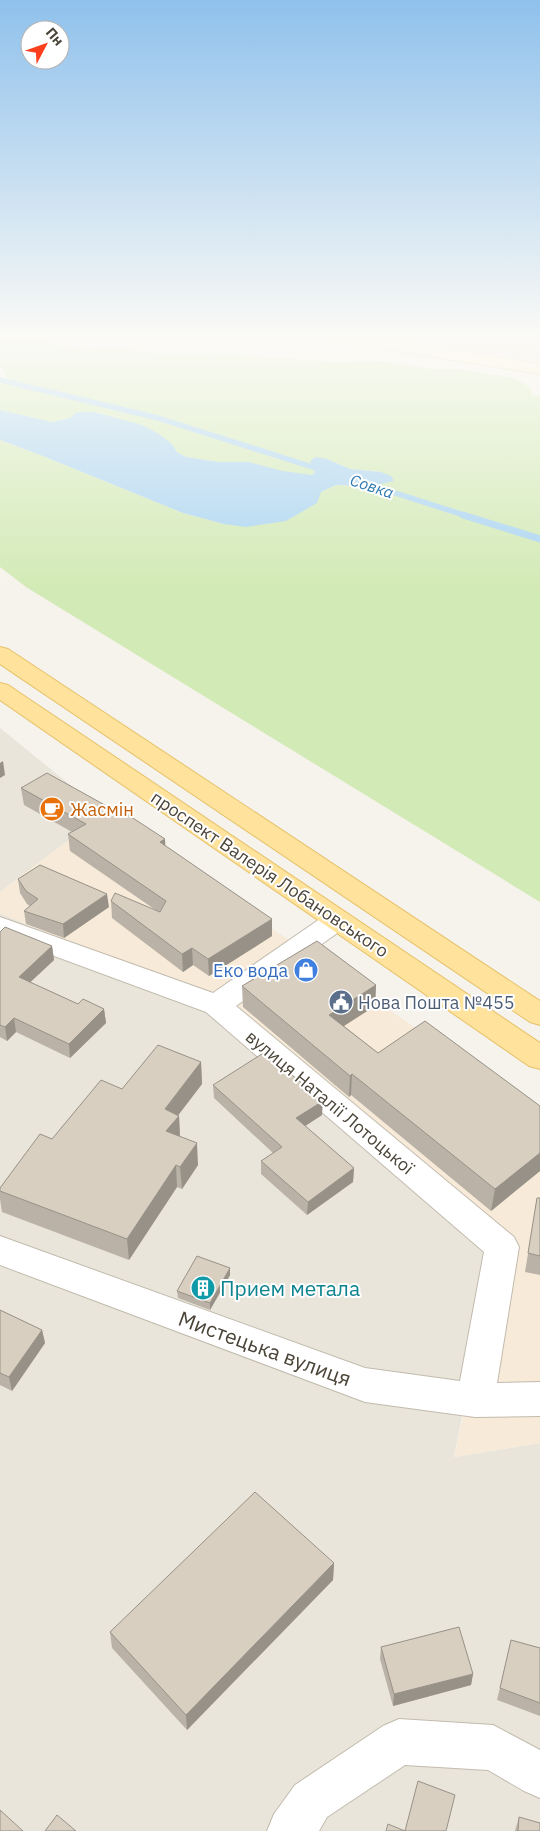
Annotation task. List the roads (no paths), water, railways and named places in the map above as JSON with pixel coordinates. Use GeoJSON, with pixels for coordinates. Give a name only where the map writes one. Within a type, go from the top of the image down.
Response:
{"type":"FeatureCollection","features":[{"type":"Feature","properties":{"kind":"main road","name":"проспект Валерія Лобановського"},"geometry":{"type":"LineString","coordinates":[[0,654],[540,1015]]}},
{"type":"Feature","properties":{"kind":"main road","name":"проспект Валерія Лобановського"},"geometry":{"type":"LineString","coordinates":[[0,690],[540,1058]]}},
{"type":"Feature","properties":{"kind":"street"},"geometry":{"type":"LineString","coordinates":[[216,1005],[337,920]]}},
{"type":"Feature","properties":{"kind":"street","name":"вулиця Наталії Лотоцької"},"geometry":{"type":"LineString","coordinates":[[0,926],[216,1005],[502,1247],[475,1400]]}},
{"type":"Feature","properties":{"kind":"street","name":"Мистецька вулиця"},"geometry":{"type":"LineString","coordinates":[[0,1250],[365,1385],[475,1400],[540,1398]]}},
{"type":"Feature","properties":{"kind":"street"},"geometry":{"type":"LineString","coordinates":[[292,1831],[312,1802],[399,1742],[493,1748],[540,1775]]}},
{"type":"Feature","properties":{"kind":"water"},"geometry":{"type":"Polygon","coordinates":[[[0,420],[52,422],[125,420],[142,425],[159,434],[172,444],[177,452],[186,457],[219,462],[248,462],[283,471],[312,475],[315,472],[310,461],[316,457],[327,459],[350,469],[381,472],[391,476],[394,481],[372,486],[336,485],[321,492],[317,503],[286,521],[246,527],[224,524],[183,513],[0,440],[0,420]]]}},
{"type":"Feature","properties":{"kind":"waterway","name":"Совка"},"geometry":{"type":"LineString","coordinates":[[166,420],[325,471]]}},
{"type":"Feature","properties":{"kind":"waterway","name":"Совка"},"geometry":{"type":"LineString","coordinates":[[361,482],[467,516]]}},
{"type":"Feature","properties":{"kind":"waterway","name":"Совка"},"geometry":{"type":"LineString","coordinates":[[463,515],[540,539]]}},
{"type":"Feature","properties":{"kind":"place","name":"Жасмін"},"geometry":{"type":"Point","coordinates":[52,809]}},
{"type":"Feature","properties":{"kind":"place","name":"Еко вода"},"geometry":{"type":"Point","coordinates":[306,970]}},
{"type":"Feature","properties":{"kind":"place","name":"Нова Пошта №455"},"geometry":{"type":"Point","coordinates":[341,1002]}},
{"type":"Feature","properties":{"kind":"place","name":"Прием метала"},"geometry":{"type":"Point","coordinates":[203,1288]}}]}
